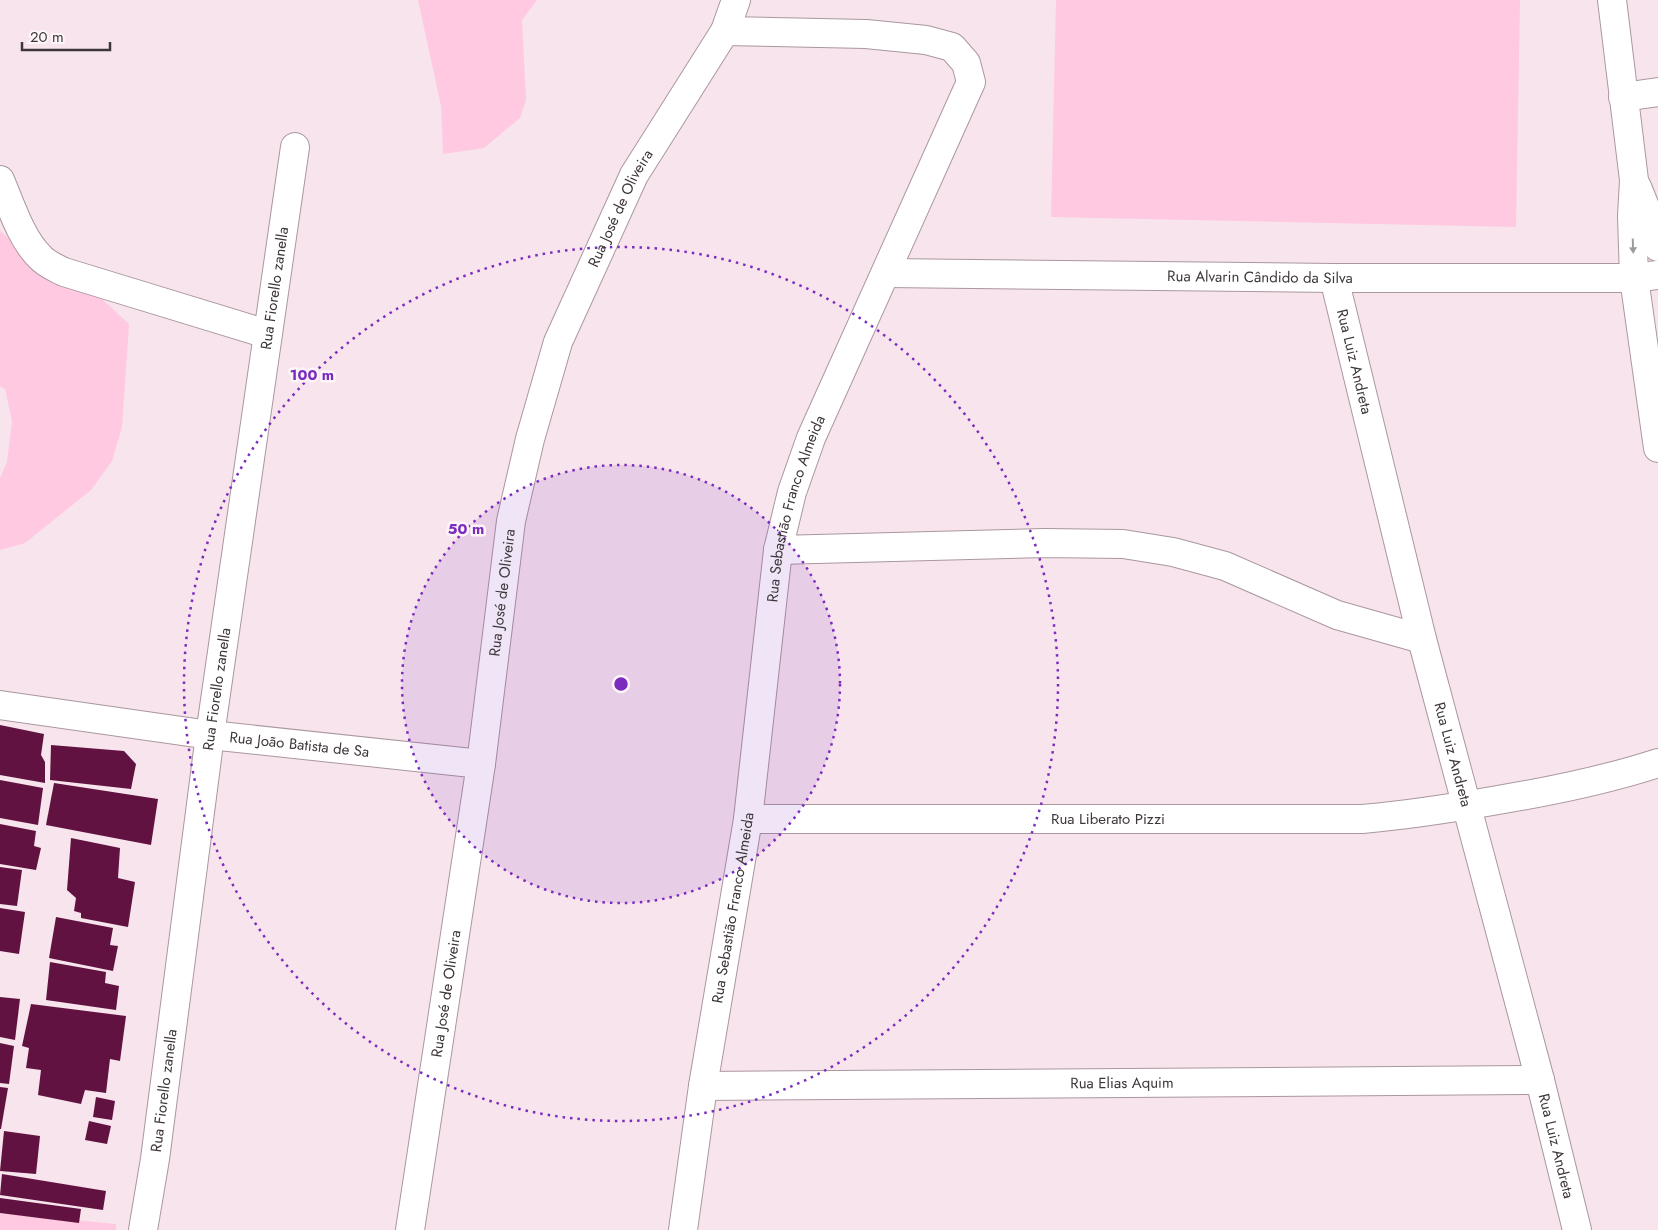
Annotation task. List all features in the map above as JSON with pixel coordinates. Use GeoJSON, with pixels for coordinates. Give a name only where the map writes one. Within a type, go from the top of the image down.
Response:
{"type":"FeatureCollection","features":[{"type":"Feature","properties":{"kind":"street","name":"Rua José de Oliveira"},"geometry":{"type":"LineString","coordinates":[[410,1230],[481,764],[511,521],[530,439],[558,342],[634,175],[724,31],[736,0]]}},
{"type":"Feature","properties":{"kind":"street"},"geometry":{"type":"LineString","coordinates":[[1612,0],[1634,180],[1632,216],[1646,276],[1658,448]]}},
{"type":"Feature","properties":{"kind":"street","name":"Rua Sebastião Franco Almeida"},"geometry":{"type":"LineString","coordinates":[[683,1230],[703,1086],[748,819],[778,550],[792,492],[811,438],[971,82],[966,64],[952,47],[926,40],[866,34],[724,31]]}},
{"type":"Feature","properties":{"kind":"street"},"geometry":{"type":"LineString","coordinates":[[1624,97],[1658,92]]}},
{"type":"Feature","properties":{"kind":"street","name":"Rua Fiorello zanella"},"geometry":{"type":"LineString","coordinates":[[143,1230],[155,1159],[210,735],[295,147]]}},
{"type":"Feature","properties":{"kind":"street"},"geometry":{"type":"LineString","coordinates":[[0,180],[30,244],[40,258],[53,266],[64,272],[267,334]]}},
{"type":"Feature","properties":{"kind":"street"},"geometry":{"type":"LineString","coordinates":[[1634,180],[1652,224],[1658,247]]}},
{"type":"Feature","properties":{"kind":"street","name":"Rua Alvarin Cândido da Silva"},"geometry":{"type":"LineString","coordinates":[[886,273],[1334,278],[1646,276]]}},
{"type":"Feature","properties":{"kind":"street","name":"Rua Luiz Andreta"},"geometry":{"type":"LineString","coordinates":[[1334,278],[1422,639],[1540,1080],[1577,1230]]}},
{"type":"Feature","properties":{"kind":"street"},"geometry":{"type":"LineString","coordinates":[[778,550],[1045,543],[1123,544],[1173,552],[1225,566],[1337,615],[1422,639]]}},
{"type":"Feature","properties":{"kind":"street","name":"Rua João Batista de Sa"},"geometry":{"type":"LineString","coordinates":[[0,705],[210,735],[481,764]]}},
{"type":"Feature","properties":{"kind":"street","name":"Rua Liberato Pizzi"},"geometry":{"type":"LineString","coordinates":[[748,819],[1362,818],[1410,815],[1531,794],[1616,776],[1658,763]]}},
{"type":"Feature","properties":{"kind":"street","name":"Rua Elias Aquim"},"geometry":{"type":"LineString","coordinates":[[703,1086],[1540,1080]]}},
{"type":"Feature","properties":{"kind":"shaded area"},"geometry":{"type":"Polygon","coordinates":[[[418,0],[537,0],[522,20],[526,100],[520,118],[484,148],[443,154],[441,106],[418,0]]]}},
{"type":"Feature","properties":{"kind":"shaded area"},"geometry":{"type":"Polygon","coordinates":[[[1056,0],[1520,0],[1516,227],[1051,217],[1056,0]]]}},
{"type":"Feature","properties":{"kind":"shaded area"},"geometry":{"type":"Polygon","coordinates":[[[0,231],[20,247],[77,276],[129,324],[122,427],[112,461],[91,490],[25,543],[0,550],[0,478],[7,462],[12,421],[5,389],[0,386],[0,231]]]}},
{"type":"Feature","properties":{"kind":"shaded area"},"geometry":{"type":"Polygon","coordinates":[[[0,1213],[116,1224],[116,1230],[0,1230],[0,1213]]]}},
{"type":"Feature","properties":{"kind":"building"},"geometry":{"type":"Polygon","coordinates":[[[0,725],[44,734],[41,755],[45,762],[45,783],[0,775],[0,725]]]}},
{"type":"Feature","properties":{"kind":"building"},"geometry":{"type":"Polygon","coordinates":[[[51,745],[124,751],[136,764],[131,789],[50,780],[51,745]]]}},
{"type":"Feature","properties":{"kind":"building"},"geometry":{"type":"Polygon","coordinates":[[[0,780],[43,788],[38,825],[0,818],[0,780]]]}},
{"type":"Feature","properties":{"kind":"building"},"geometry":{"type":"Polygon","coordinates":[[[54,783],[158,799],[151,845],[46,825],[54,783]]]}},
{"type":"Feature","properties":{"kind":"building"},"geometry":{"type":"Polygon","coordinates":[[[0,824],[36,831],[34,846],[41,848],[36,870],[0,864],[0,824]]]}},
{"type":"Feature","properties":{"kind":"building"},"geometry":{"type":"Polygon","coordinates":[[[71,838],[120,848],[118,878],[135,882],[128,927],[81,918],[81,913],[74,911],[76,898],[67,890],[71,838]]]}},
{"type":"Feature","properties":{"kind":"building"},"geometry":{"type":"Polygon","coordinates":[[[0,867],[22,870],[17,906],[0,904],[0,867]]]}},
{"type":"Feature","properties":{"kind":"building"},"geometry":{"type":"Polygon","coordinates":[[[0,908],[25,912],[19,954],[0,951],[0,908]]]}},
{"type":"Feature","properties":{"kind":"building"},"geometry":{"type":"Polygon","coordinates":[[[56,917],[113,928],[110,945],[118,946],[113,971],[49,958],[56,917]]]}},
{"type":"Feature","properties":{"kind":"building"},"geometry":{"type":"Polygon","coordinates":[[[50,962],[106,972],[105,983],[119,986],[116,1010],[46,1000],[50,962]]]}},
{"type":"Feature","properties":{"kind":"building"},"geometry":{"type":"Polygon","coordinates":[[[0,997],[20,999],[15,1040],[0,1037],[0,997]]]}},
{"type":"Feature","properties":{"kind":"building"},"geometry":{"type":"Polygon","coordinates":[[[31,1004],[126,1016],[120,1061],[110,1059],[106,1093],[85,1090],[81,1104],[38,1095],[41,1070],[26,1068],[29,1048],[22,1046],[31,1004]]]}},
{"type":"Feature","properties":{"kind":"building"},"geometry":{"type":"Polygon","coordinates":[[[0,1043],[14,1046],[9,1084],[0,1083],[0,1043]]]}},
{"type":"Feature","properties":{"kind":"building"},"geometry":{"type":"Polygon","coordinates":[[[0,1087],[8,1088],[1,1129],[0,1129],[0,1087]]]}},
{"type":"Feature","properties":{"kind":"building"},"geometry":{"type":"Polygon","coordinates":[[[96,1097],[115,1101],[112,1120],[93,1117],[96,1097]]]}},
{"type":"Feature","properties":{"kind":"building"},"geometry":{"type":"Polygon","coordinates":[[[89,1121],[111,1126],[107,1144],[85,1140],[89,1121]]]}},
{"type":"Feature","properties":{"kind":"building"},"geometry":{"type":"Polygon","coordinates":[[[4,1131],[40,1136],[36,1174],[0,1171],[4,1131]]]}},
{"type":"Feature","properties":{"kind":"building"},"geometry":{"type":"Polygon","coordinates":[[[2,1174],[106,1191],[103,1210],[0,1195],[2,1174]]]}},
{"type":"Feature","properties":{"kind":"building"},"geometry":{"type":"Polygon","coordinates":[[[0,1198],[81,1209],[79,1223],[0,1213],[0,1198]]]}}]}
